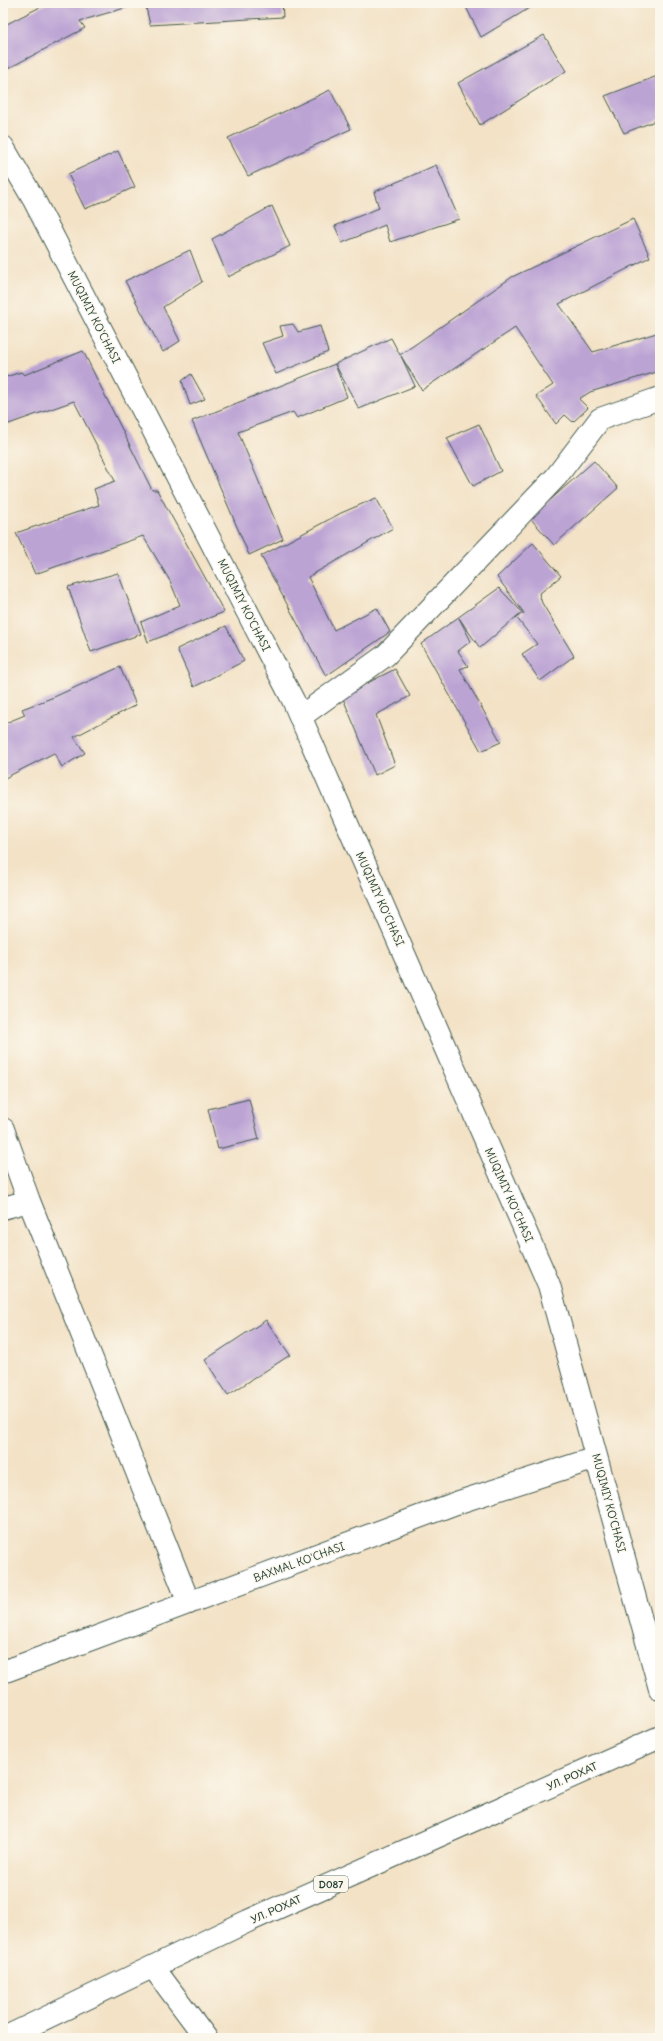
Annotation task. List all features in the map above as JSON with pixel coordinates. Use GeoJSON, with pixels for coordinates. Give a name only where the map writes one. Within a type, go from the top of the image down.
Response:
{"type":"FeatureCollection","features":[{"type":"Feature","properties":{"kind":"street","name":"MUQIMIY KO'CHASI"},"geometry":{"type":"LineString","coordinates":[[3,147],[34,200],[300,716],[549,1285],[660,1689]]}},
{"type":"Feature","properties":{"kind":"street"},"geometry":{"type":"LineString","coordinates":[[300,716],[386,655],[556,478],[600,419],[660,398]]}},
{"type":"Feature","properties":{"kind":"street"},"geometry":{"type":"LineString","coordinates":[[3,1129],[29,1201],[189,1602]]}},
{"type":"Feature","properties":{"kind":"street"},"geometry":{"type":"LineString","coordinates":[[3,1208],[29,1201]]}},
{"type":"Feature","properties":{"kind":"street","name":"BAXMAL KO'CHASI"},"geometry":{"type":"LineString","coordinates":[[3,1672],[459,1502],[596,1458]]}},
{"type":"Feature","properties":{"kind":"street","name":"УЛ. РОХАТ"},"geometry":{"type":"LineString","coordinates":[[4,2038],[255,1918],[660,1736]]}},
{"type":"Feature","properties":{"kind":"street"},"geometry":{"type":"LineString","coordinates":[[153,1967],[206,2038]]}},
{"type":"Feature","properties":{"kind":"building"},"geometry":{"type":"Polygon","coordinates":[[[48,3],[142,3],[80,21],[85,28],[7,69],[3,60],[3,26],[48,3]]]}},
{"type":"Feature","properties":{"kind":"building"},"geometry":{"type":"Polygon","coordinates":[[[145,3],[282,3],[283,17],[150,25],[145,3]]]}},
{"type":"Feature","properties":{"kind":"building"},"geometry":{"type":"Polygon","coordinates":[[[464,3],[538,3],[481,37],[464,3]]]}},
{"type":"Feature","properties":{"kind":"building"},"geometry":{"type":"Polygon","coordinates":[[[544,35],[566,71],[480,125],[458,83],[544,35]]]}},
{"type":"Feature","properties":{"kind":"building"},"geometry":{"type":"Polygon","coordinates":[[[660,75],[660,119],[624,133],[605,96],[660,75]]]}},
{"type":"Feature","properties":{"kind":"building"},"geometry":{"type":"Polygon","coordinates":[[[330,90],[351,129],[248,176],[228,138],[330,90]]]}},
{"type":"Feature","properties":{"kind":"building"},"geometry":{"type":"Polygon","coordinates":[[[118,151],[135,187],[85,209],[68,174],[118,151]]]}},
{"type":"Feature","properties":{"kind":"building"},"geometry":{"type":"Polygon","coordinates":[[[436,165],[459,219],[390,242],[385,225],[342,243],[335,226],[379,208],[374,192],[436,165]]]}},
{"type":"Feature","properties":{"kind":"building"},"geometry":{"type":"Polygon","coordinates":[[[272,206],[290,246],[228,277],[212,239],[272,206]]]}},
{"type":"Feature","properties":{"kind":"building"},"geometry":{"type":"Polygon","coordinates":[[[633,219],[650,257],[559,304],[593,352],[660,332],[660,371],[590,392],[579,399],[588,408],[573,422],[565,415],[556,424],[536,396],[553,385],[515,328],[422,390],[401,356],[415,386],[359,409],[335,364],[391,338],[400,355],[512,277],[633,219]]]}},
{"type":"Feature","properties":{"kind":"building"},"geometry":{"type":"Polygon","coordinates":[[[190,250],[202,282],[163,307],[180,341],[163,352],[125,281],[190,250]]]}},
{"type":"Feature","properties":{"kind":"building"},"geometry":{"type":"Polygon","coordinates":[[[293,324],[298,332],[320,326],[328,352],[276,374],[262,343],[283,336],[280,326],[293,324]]]}},
{"type":"Feature","properties":{"kind":"building"},"geometry":{"type":"Polygon","coordinates":[[[83,351],[152,490],[157,490],[224,612],[148,642],[141,622],[180,605],[170,581],[143,536],[35,574],[16,533],[99,505],[94,489],[115,481],[74,401],[3,426],[3,378],[21,372],[24,375],[83,351]]]}},
{"type":"Feature","properties":{"kind":"building"},"geometry":{"type":"Polygon","coordinates":[[[335,364],[347,397],[297,418],[293,412],[238,432],[283,539],[249,555],[192,421],[335,364]]]}},
{"type":"Feature","properties":{"kind":"building"},"geometry":{"type":"Polygon","coordinates":[[[191,374],[205,399],[190,405],[182,381],[191,374]]]}},
{"type":"Feature","properties":{"kind":"building"},"geometry":{"type":"Polygon","coordinates":[[[479,424],[501,471],[473,486],[447,438],[479,424]]]}},
{"type":"Feature","properties":{"kind":"building"},"geometry":{"type":"Polygon","coordinates":[[[594,461],[618,488],[554,545],[530,518],[594,461]]]}},
{"type":"Feature","properties":{"kind":"building"},"geometry":{"type":"Polygon","coordinates":[[[376,498],[393,528],[308,577],[334,630],[377,608],[390,632],[326,676],[261,556],[341,513],[376,498]]]}},
{"type":"Feature","properties":{"kind":"building"},"geometry":{"type":"Polygon","coordinates":[[[533,543],[561,576],[539,594],[542,603],[574,656],[540,681],[522,654],[537,644],[516,617],[524,613],[497,577],[533,543]]]}},
{"type":"Feature","properties":{"kind":"building"},"geometry":{"type":"Polygon","coordinates":[[[118,573],[141,634],[91,652],[68,587],[118,573]]]}},
{"type":"Feature","properties":{"kind":"building"},"geometry":{"type":"Polygon","coordinates":[[[499,588],[522,612],[480,648],[459,618],[471,641],[458,651],[468,666],[460,669],[501,742],[481,751],[421,644],[499,588]]]}},
{"type":"Feature","properties":{"kind":"building"},"geometry":{"type":"Polygon","coordinates":[[[226,626],[244,661],[194,687],[177,649],[226,626]]]}},
{"type":"Feature","properties":{"kind":"building"},"geometry":{"type":"Polygon","coordinates":[[[120,667],[136,705],[74,737],[85,753],[62,767],[54,753],[3,779],[3,724],[25,715],[22,709],[54,697],[120,667]]]}},
{"type":"Feature","properties":{"kind":"building"},"geometry":{"type":"Polygon","coordinates":[[[395,669],[410,696],[376,715],[395,765],[375,775],[342,696],[395,669]]]}},
{"type":"Feature","properties":{"kind":"building"},"geometry":{"type":"Polygon","coordinates":[[[249,1099],[259,1139],[218,1149],[208,1109],[249,1099]]]}},
{"type":"Feature","properties":{"kind":"building"},"geometry":{"type":"Polygon","coordinates":[[[266,1320],[290,1355],[228,1395],[205,1360],[266,1320]]]}}]}
